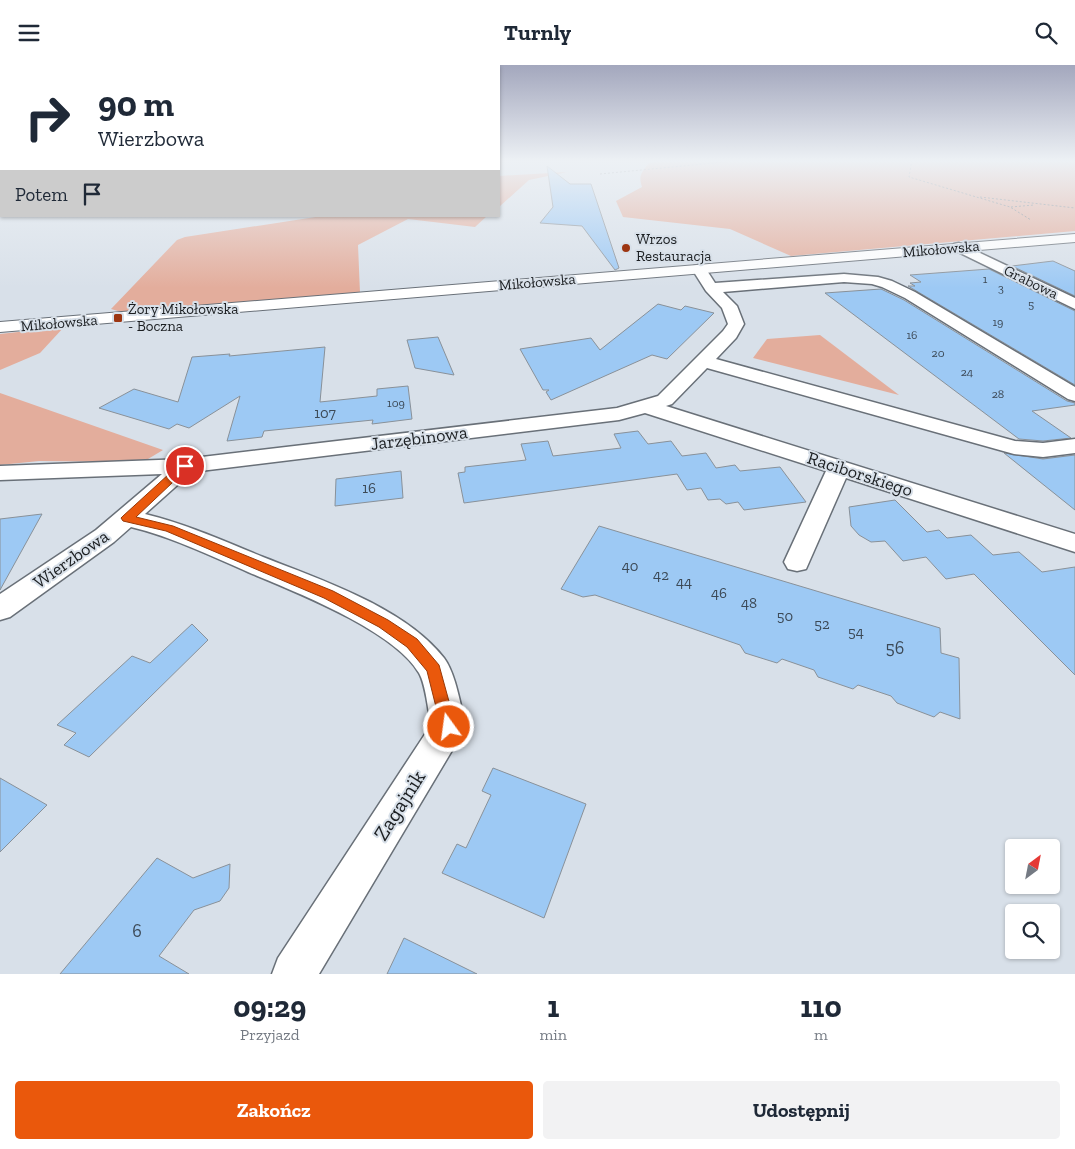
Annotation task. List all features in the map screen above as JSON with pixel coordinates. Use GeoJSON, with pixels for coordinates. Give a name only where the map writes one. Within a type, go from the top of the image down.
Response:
{"type":"FeatureCollection","features":[{"type":"Feature","properties":{"kind":"street","name":"Mikołowska"},"geometry":{"type":"LineString","coordinates":[[0,327],[1074,238]]}},
{"type":"Feature","properties":{"kind":"street","name":"Grabowa"},"geometry":{"type":"LineString","coordinates":[[959,247],[1075,303]]}},
{"type":"Feature","properties":{"kind":"street","name":"Jarzębinowa"},"geometry":{"type":"LineString","coordinates":[[0,473],[185,466],[619,414],[665,400],[730,334],[736,324],[729,306],[699,269]]}},
{"type":"Feature","properties":{"kind":"street"},"geometry":{"type":"LineString","coordinates":[[712,287],[844,278],[873,279],[910,295],[1075,395]]}},
{"type":"Feature","properties":{"kind":"street"},"geometry":{"type":"LineString","coordinates":[[703,361],[1014,447],[1043,450],[1075,446]]}},
{"type":"Feature","properties":{"kind":"street","name":"Raciborskiego"},"geometry":{"type":"LineString","coordinates":[[645,406],[1075,543]]}},
{"type":"Feature","properties":{"kind":"street","name":"Wierzbowa"},"geometry":{"type":"LineString","coordinates":[[0,609],[105,537],[185,466]]}},
{"type":"Feature","properties":{"kind":"street"},"geometry":{"type":"LineString","coordinates":[[797,562],[839,468]]}},
{"type":"Feature","properties":{"kind":"street","name":"Zagajnik"},"geometry":{"type":"LineString","coordinates":[[127,518],[169,528],[329,595],[383,624],[412,643],[434,669],[449,727],[294,974]]}},
{"type":"Feature","properties":{"kind":"path"},"geometry":{"type":"LineString","coordinates":[[993,202],[1010,207],[1048,230],[1074,238]]}},
{"type":"Feature","properties":{"kind":"path"},"geometry":{"type":"LineString","coordinates":[[1022,202],[1075,208]]}},
{"type":"Feature","properties":{"kind":"path"},"geometry":{"type":"LineString","coordinates":[[1010,207],[1043,205]]}},
{"type":"Feature","properties":{"kind":"shaded area"},"geometry":{"type":"Polygon","coordinates":[[[617,202],[1075,202],[1075,231],[791,256],[730,229],[623,217],[617,202]]]}},
{"type":"Feature","properties":{"kind":"shaded area"},"geometry":{"type":"Polygon","coordinates":[[[315,217],[486,217],[475,227],[408,219],[358,245],[360,293],[125,313],[111,309],[177,240],[185,237],[315,217]]]}},
{"type":"Feature","properties":{"kind":"shaded area"},"geometry":{"type":"Polygon","coordinates":[[[64,327],[40,353],[0,370],[0,334],[64,327]]]}},
{"type":"Feature","properties":{"kind":"shaded area"},"geometry":{"type":"Polygon","coordinates":[[[820,335],[899,395],[753,358],[767,339],[820,335]]]}},
{"type":"Feature","properties":{"kind":"shaded area"},"geometry":{"type":"Polygon","coordinates":[[[0,393],[163,450],[143,462],[39,461],[0,465],[0,393]]]}},
{"type":"Feature","properties":{"kind":"building"},"geometry":{"type":"Polygon","coordinates":[[[552,202],[597,202],[619,268],[615,270],[582,226],[540,223],[553,207],[552,202]]]}},
{"type":"Feature","properties":{"kind":"building"},"geometry":{"type":"Polygon","coordinates":[[[1053,261],[1075,271],[1075,296],[1012,266],[1053,261]]]}},
{"type":"Feature","properties":{"kind":"building"},"geometry":{"type":"Polygon","coordinates":[[[989,269],[1075,311],[1075,385],[908,286],[915,286],[910,283],[921,282],[910,275],[989,269]]]}},
{"type":"Feature","properties":{"kind":"building"},"geometry":{"type":"Polygon","coordinates":[[[881,289],[904,300],[1067,401],[1075,403],[1075,405],[1032,411],[1071,438],[1043,441],[1019,439],[825,293],[881,289]]]}},
{"type":"Feature","properties":{"kind":"building"},"geometry":{"type":"Polygon","coordinates":[[[658,304],[681,310],[685,306],[714,313],[667,359],[652,355],[551,400],[546,392],[549,390],[543,390],[520,349],[591,338],[600,350],[658,304]]]}},
{"type":"Feature","properties":{"kind":"building"},"geometry":{"type":"Polygon","coordinates":[[[438,337],[454,375],[415,368],[407,340],[438,337]]]}},
{"type":"Feature","properties":{"kind":"building"},"geometry":{"type":"Polygon","coordinates":[[[325,347],[320,402],[377,396],[377,389],[408,386],[412,419],[372,424],[373,420],[264,431],[262,437],[227,441],[240,396],[189,428],[177,424],[169,429],[99,408],[134,389],[178,402],[192,357],[230,354],[229,356],[325,347]]]}},
{"type":"Feature","properties":{"kind":"building"},"geometry":{"type":"Polygon","coordinates":[[[638,431],[648,444],[671,441],[682,456],[706,453],[716,468],[735,465],[740,471],[780,467],[806,502],[744,510],[738,502],[726,504],[720,499],[708,500],[701,488],[687,490],[677,474],[464,503],[458,473],[465,472],[465,467],[526,460],[521,444],[548,441],[553,456],[621,448],[614,434],[638,431]]]}},
{"type":"Feature","properties":{"kind":"building"},"geometry":{"type":"Polygon","coordinates":[[[1004,453],[1043,459],[1075,455],[1075,510],[1004,453]]]}},
{"type":"Feature","properties":{"kind":"building"},"geometry":{"type":"Polygon","coordinates":[[[401,471],[403,498],[335,506],[336,479],[401,471]]]}},
{"type":"Feature","properties":{"kind":"building"},"geometry":{"type":"Polygon","coordinates":[[[895,500],[927,532],[939,530],[947,538],[971,535],[993,555],[1019,552],[1042,572],[1075,567],[1075,675],[974,574],[946,579],[926,557],[903,561],[885,541],[871,542],[859,535],[851,526],[849,507],[895,500]]]}},
{"type":"Feature","properties":{"kind":"building"},"geometry":{"type":"Polygon","coordinates":[[[42,514],[0,590],[0,519],[42,514]]]}},
{"type":"Feature","properties":{"kind":"building"},"geometry":{"type":"Polygon","coordinates":[[[599,526],[940,628],[941,653],[959,658],[960,719],[940,712],[934,717],[897,703],[891,696],[858,685],[853,689],[818,677],[814,670],[782,659],[777,663],[745,653],[740,645],[595,595],[583,597],[561,589],[599,526]]]}},
{"type":"Feature","properties":{"kind":"building"},"geometry":{"type":"Polygon","coordinates":[[[192,624],[208,640],[89,757],[64,745],[76,733],[57,725],[132,656],[150,663],[192,624]]]}},
{"type":"Feature","properties":{"kind":"building"},"geometry":{"type":"Polygon","coordinates":[[[493,768],[586,804],[544,918],[442,873],[457,844],[466,848],[491,795],[482,791],[493,768]]]}},
{"type":"Feature","properties":{"kind":"building"},"geometry":{"type":"Polygon","coordinates":[[[0,778],[47,805],[0,852],[0,778]]]}},
{"type":"Feature","properties":{"kind":"building"},"geometry":{"type":"Polygon","coordinates":[[[157,858],[193,878],[230,864],[229,888],[220,901],[194,910],[159,956],[189,974],[60,974],[157,858]]]}},
{"type":"Feature","properties":{"kind":"building"},"geometry":{"type":"Polygon","coordinates":[[[404,938],[477,974],[387,974],[404,938]]]}},
{"type":"Feature","properties":{"kind":"place","name":"Wrzos Restauracja"},"geometry":{"type":"Point","coordinates":[626,248]}},
{"type":"Feature","properties":{"kind":"place","name":"Żory Mikołowska - Boczna"},"geometry":{"type":"Point","coordinates":[118,318]}},
{"type":"Feature","properties":{"kind":"route"},"geometry":{"type":"LineString","coordinates":[[185,466],[127,518],[169,528],[329,595],[383,624],[412,643],[434,669],[449,727]]}}]}
